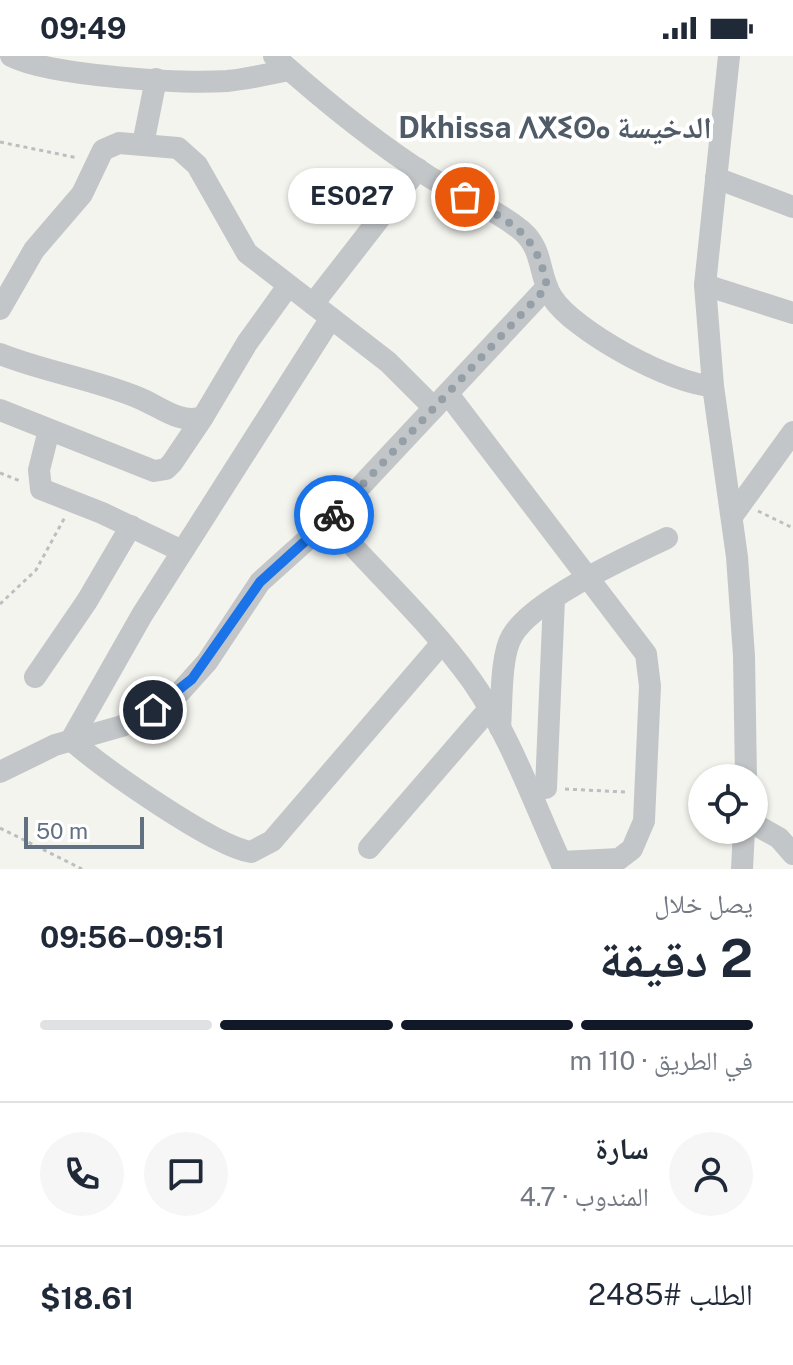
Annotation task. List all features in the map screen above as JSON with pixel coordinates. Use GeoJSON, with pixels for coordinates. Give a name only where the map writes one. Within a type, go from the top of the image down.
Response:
{"type":"FeatureCollection","features":[{"type":"Feature","properties":{"kind":"street"},"geometry":{"type":"LineString","coordinates":[[11,56],[59,70],[156,79],[224,81],[281,63],[418,169],[522,232],[539,255],[547,287],[567,314],[627,354],[686,383],[713,386]]}},
{"type":"Feature","properties":{"kind":"street"},"geometry":{"type":"LineString","coordinates":[[729,56],[705,285],[713,386],[738,510],[746,764]]}},
{"type":"Feature","properties":{"kind":"street"},"geometry":{"type":"LineString","coordinates":[[143,144],[156,79]]}},
{"type":"Feature","properties":{"kind":"street"},"geometry":{"type":"LineString","coordinates":[[0,309],[34,250],[82,194],[103,150],[112,144],[143,144],[178,148],[191,156],[247,253],[441,401],[589,579],[646,654],[650,686],[641,830],[626,855],[563,865],[494,718],[442,643],[329,520]]}},
{"type":"Feature","properties":{"kind":"street"},"geometry":{"type":"LineString","coordinates":[[313,304],[418,169]]}},
{"type":"Feature","properties":{"kind":"street"},"geometry":{"type":"LineString","coordinates":[[716,178],[793,207]]}},
{"type":"Feature","properties":{"kind":"street"},"geometry":{"type":"LineString","coordinates":[[705,285],[793,313]]}},
{"type":"Feature","properties":{"kind":"street"},"geometry":{"type":"LineString","coordinates":[[0,410],[146,470],[161,471],[172,463],[247,343],[288,286]]}},
{"type":"Feature","properties":{"kind":"street"},"geometry":{"type":"LineString","coordinates":[[0,772],[41,751],[122,726],[180,692],[207,662],[260,582],[329,520],[547,287]]}},
{"type":"Feature","properties":{"kind":"street"},"geometry":{"type":"LineString","coordinates":[[71,740],[182,551],[331,318]]}},
{"type":"Feature","properties":{"kind":"street"},"geometry":{"type":"LineString","coordinates":[[0,354],[39,369],[126,393],[182,419],[203,417]]}},
{"type":"Feature","properties":{"kind":"street"},"geometry":{"type":"LineString","coordinates":[[49,430],[39,470],[39,488],[182,551]]}},
{"type":"Feature","properties":{"kind":"street"},"geometry":{"type":"LineString","coordinates":[[738,510],[791,438]]}},
{"type":"Feature","properties":{"kind":"street"},"geometry":{"type":"LineString","coordinates":[[35,677],[87,601],[131,526]]}},
{"type":"Feature","properties":{"kind":"street"},"geometry":{"type":"LineString","coordinates":[[369,848],[494,718],[512,636],[535,612],[667,538]]}},
{"type":"Feature","properties":{"kind":"street"},"geometry":{"type":"LineString","coordinates":[[546,788],[554,599]]}},
{"type":"Feature","properties":{"kind":"street"},"geometry":{"type":"LineString","coordinates":[[71,740],[118,777],[230,846],[251,852],[272,841],[442,643]]}},
{"type":"Feature","properties":{"kind":"street"},"geometry":{"type":"LineString","coordinates":[[768,832],[779,838],[793,854]]}},
{"type":"Feature","properties":{"kind":"street"},"geometry":{"type":"LineString","coordinates":[[742,869],[743,844]]}},
{"type":"Feature","properties":{"kind":"path"},"geometry":{"type":"LineString","coordinates":[[0,142],[97,162]]}},
{"type":"Feature","properties":{"kind":"path"},"geometry":{"type":"LineString","coordinates":[[0,604],[36,570],[71,502]]}},
{"type":"Feature","properties":{"kind":"path"},"geometry":{"type":"LineString","coordinates":[[738,510],[793,528]]}},
{"type":"Feature","properties":{"kind":"path"},"geometry":{"type":"LineString","coordinates":[[546,788],[643,792]]}},
{"type":"Feature","properties":{"kind":"path"},"geometry":{"type":"LineString","coordinates":[[0,828],[82,869]]}},
{"type":"Feature","properties":{"kind":"way so far"},"geometry":{"type":"LineString","coordinates":[[334,515],[547,287],[539,255],[529,238],[465,197]]}},
{"type":"Feature","properties":{"kind":"place","name":"ES027"},"geometry":{"type":"Point","coordinates":[465,197]}},
{"type":"Feature","properties":{"kind":"district","name":"Dkhissa ⴷⵅⵉⵙⴰ الدخيسة"},"geometry":{"type":"Point","coordinates":[555,128]}},
{"type":"Feature","properties":{"kind":"route"},"geometry":{"type":"LineString","coordinates":[[153,710],[180,692],[207,662],[229,624],[260,582],[334,515]]}}]}
